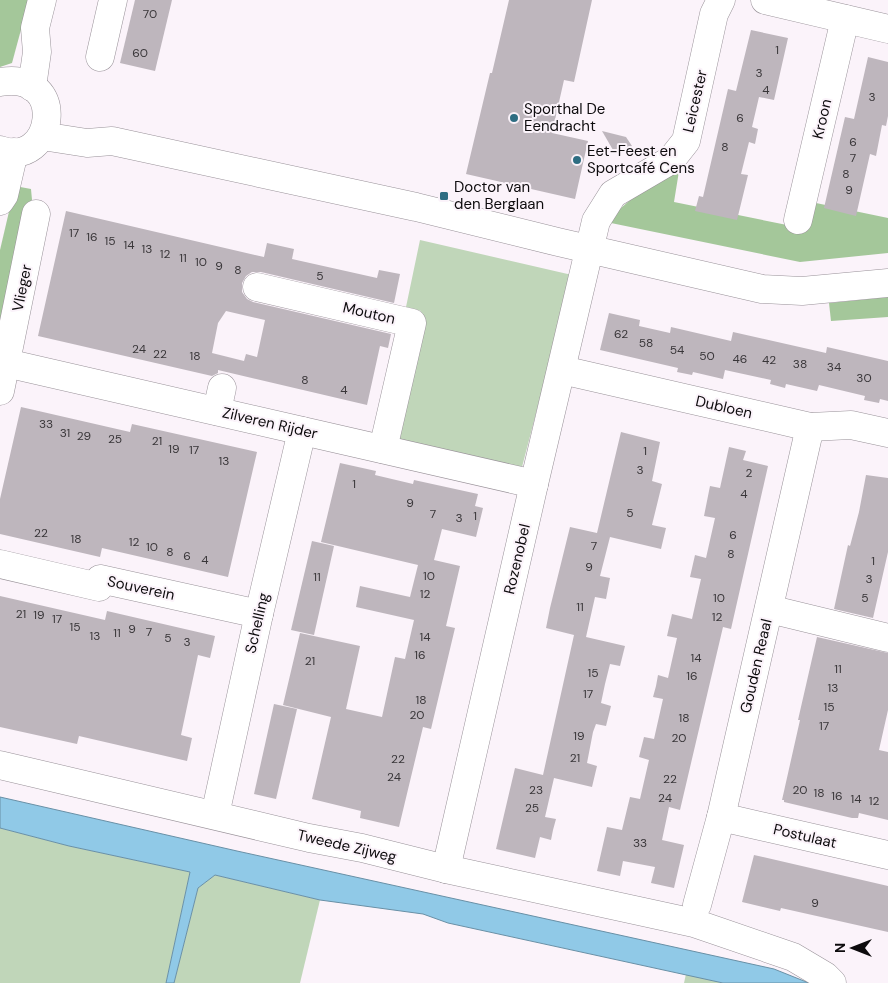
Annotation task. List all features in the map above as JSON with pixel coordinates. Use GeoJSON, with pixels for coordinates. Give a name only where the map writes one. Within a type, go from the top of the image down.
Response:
{"type":"FeatureCollection","features":[{"type":"Feature","properties":{"kind":"street"},"geometry":{"type":"LineString","coordinates":[[0,201],[4,195],[7,151],[30,147],[44,126],[43,100],[14,83],[22,47],[35,28],[42,0]]}},
{"type":"Feature","properties":{"kind":"street"},"geometry":{"type":"LineString","coordinates":[[100,57],[113,0]]}},
{"type":"Feature","properties":{"kind":"street","name":"Leicester"},"geometry":{"type":"LineString","coordinates":[[589,250],[596,221],[613,194],[672,160],[686,141],[714,14],[721,0]]}},
{"type":"Feature","properties":{"kind":"street"},"geometry":{"type":"LineString","coordinates":[[765,0],[888,29]]}},
{"type":"Feature","properties":{"kind":"street","name":"Kroon"},"geometry":{"type":"LineString","coordinates":[[798,220],[845,18]]}},
{"type":"Feature","properties":{"kind":"street"},"geometry":{"type":"LineString","coordinates":[[44,126],[87,143],[112,141],[416,207],[589,250],[762,289],[802,291],[841,289],[888,283]]}},
{"type":"Feature","properties":{"kind":"street","name":"Vlieger"},"geometry":{"type":"LineString","coordinates":[[0,390],[36,214]]}},
{"type":"Feature","properties":{"kind":"street","name":"Rozenobel"},"geometry":{"type":"LineString","coordinates":[[446,869],[589,250]]}},
{"type":"Feature","properties":{"kind":"street","name":"Mouton"},"geometry":{"type":"LineString","coordinates":[[257,287],[412,322],[383,449]]}},
{"type":"Feature","properties":{"kind":"street","name":"Zilveren Rijder"},"geometry":{"type":"LineString","coordinates":[[6,363],[220,399],[302,431],[534,484]]}},
{"type":"Feature","properties":{"kind":"street","name":"Dubloen"},"geometry":{"type":"LineString","coordinates":[[562,370],[810,427],[851,425],[888,433]]}},
{"type":"Feature","properties":{"kind":"street","name":"Gouden Reaal"},"geometry":{"type":"LineString","coordinates":[[696,914],[721,816],[810,427]]}},
{"type":"Feature","properties":{"kind":"street","name":"Schelling"},"geometry":{"type":"LineString","coordinates":[[215,816],[259,614],[302,431]]}},
{"type":"Feature","properties":{"kind":"street","name":"Souverein"},"geometry":{"type":"LineString","coordinates":[[0,564],[100,587],[100,579],[259,614]]}},
{"type":"Feature","properties":{"kind":"street"},"geometry":{"type":"LineString","coordinates":[[769,609],[888,638]]}},
{"type":"Feature","properties":{"kind":"street","name":"Tweede Zijweg"},"geometry":{"type":"LineString","coordinates":[[0,765],[446,869],[519,893],[696,914],[793,957],[825,976],[832,983]]}},
{"type":"Feature","properties":{"kind":"street","name":"Postulaat"},"geometry":{"type":"LineString","coordinates":[[721,816],[888,855]]}},
{"type":"Feature","properties":{"kind":"green space"},"geometry":{"type":"Polygon","coordinates":[[[0,0],[29,0],[12,63],[0,67],[0,0]]]}},
{"type":"Feature","properties":{"kind":"green space"},"geometry":{"type":"Polygon","coordinates":[[[679,171],[674,202],[792,226],[816,203],[888,218],[888,253],[800,262],[611,223],[622,207],[631,200],[679,171]]]}},
{"type":"Feature","properties":{"kind":"green space"},"geometry":{"type":"Polygon","coordinates":[[[15,186],[31,189],[32,200],[0,346],[0,250],[15,186]]]}},
{"type":"Feature","properties":{"kind":"green space"},"geometry":{"type":"Polygon","coordinates":[[[420,240],[572,275],[522,467],[399,439],[421,311],[406,307],[420,240]]]}},
{"type":"Feature","properties":{"kind":"green space"},"geometry":{"type":"Polygon","coordinates":[[[888,297],[888,317],[831,321],[829,303],[888,297]]]}},
{"type":"Feature","properties":{"kind":"green space"},"geometry":{"type":"Polygon","coordinates":[[[0,828],[69,846],[190,872],[166,983],[0,983],[0,828]]]}},
{"type":"Feature","properties":{"kind":"green space"},"geometry":{"type":"Polygon","coordinates":[[[215,875],[320,900],[300,983],[174,983],[198,888],[215,875]]]}},
{"type":"Feature","properties":{"kind":"green space"},"geometry":{"type":"Polygon","coordinates":[[[686,974],[723,983],[684,983],[686,974]]]}},
{"type":"Feature","properties":{"kind":"water"},"geometry":{"type":"Polygon","coordinates":[[[0,797],[774,969],[809,983],[723,983],[448,923],[423,914],[320,900],[215,875],[198,888],[174,983],[166,983],[190,872],[69,846],[0,828],[0,797]]]}},
{"type":"Feature","properties":{"kind":"building"},"geometry":{"type":"Polygon","coordinates":[[[135,0],[172,0],[155,71],[120,63],[135,0]]]}},
{"type":"Feature","properties":{"kind":"building"},"geometry":{"type":"Polygon","coordinates":[[[509,0],[592,0],[574,82],[564,80],[552,133],[588,141],[575,199],[466,174],[509,0]]]}},
{"type":"Feature","properties":{"kind":"building"},"geometry":{"type":"Polygon","coordinates":[[[751,30],[788,38],[774,100],[759,97],[752,127],[758,129],[755,144],[749,142],[741,174],[748,175],[737,220],[695,211],[699,196],[703,197],[728,89],[736,91],[751,30]]]}},
{"type":"Feature","properties":{"kind":"building"},"geometry":{"type":"Polygon","coordinates":[[[868,57],[888,62],[888,116],[886,126],[882,125],[876,156],[870,154],[856,216],[824,208],[845,117],[854,119],[868,57]]]}},
{"type":"Feature","properties":{"kind":"building"},"geometry":{"type":"Polygon","coordinates":[[[602,131],[626,137],[632,146],[623,152],[613,150],[602,131]]]}},
{"type":"Feature","properties":{"kind":"building"},"geometry":{"type":"Polygon","coordinates":[[[66,211],[264,257],[267,243],[294,249],[292,259],[377,278],[379,270],[400,274],[394,303],[261,272],[252,272],[246,276],[242,283],[242,292],[247,299],[253,302],[391,334],[388,348],[380,346],[367,405],[218,370],[218,373],[212,376],[38,336],[66,211]],[[226,311],[218,323],[212,353],[244,361],[246,354],[257,357],[265,320],[226,311]]]}},
{"type":"Feature","properties":{"kind":"building"},"geometry":{"type":"Polygon","coordinates":[[[609,313],[640,320],[639,326],[670,333],[671,327],[731,341],[733,332],[826,353],[827,347],[888,361],[888,401],[880,399],[879,403],[864,400],[865,396],[819,385],[817,391],[786,384],[785,388],[770,384],[771,380],[725,370],[723,379],[693,372],[692,375],[677,372],[678,368],[600,350],[609,313]]]}},
{"type":"Feature","properties":{"kind":"building"},"geometry":{"type":"Polygon","coordinates":[[[21,407],[130,432],[132,424],[257,452],[228,577],[102,548],[100,557],[0,534],[0,499],[21,407]]]}},
{"type":"Feature","properties":{"kind":"building"},"geometry":{"type":"Polygon","coordinates":[[[621,432],[660,442],[652,481],[662,484],[652,525],[666,528],[661,549],[610,537],[600,576],[610,578],[606,599],[595,597],[586,637],[625,646],[620,666],[610,664],[605,684],[601,703],[611,706],[606,726],[596,724],[593,732],[587,763],[597,766],[592,787],[554,778],[545,817],[556,819],[551,840],[540,837],[535,858],[496,849],[515,768],[543,775],[574,635],[546,628],[550,608],[570,527],[597,533],[621,432]]]}},
{"type":"Feature","properties":{"kind":"building"},"geometry":{"type":"Polygon","coordinates":[[[729,447],[746,451],[743,460],[768,466],[731,629],[723,627],[680,810],[669,807],[662,840],[684,845],[674,888],[651,883],[655,867],[623,861],[620,876],[597,871],[607,827],[622,830],[630,797],[640,799],[649,760],[639,757],[644,737],[654,739],[663,699],[653,697],[658,675],[668,678],[677,638],[667,636],[672,614],[692,619],[701,579],[690,577],[695,555],[706,558],[715,518],[704,516],[710,486],[720,488],[729,447]]]}},
{"type":"Feature","properties":{"kind":"building"},"geometry":{"type":"Polygon","coordinates":[[[340,463],[376,471],[375,475],[413,484],[414,480],[478,494],[475,506],[483,508],[476,537],[442,529],[434,560],[460,566],[446,626],[455,628],[431,729],[423,727],[399,827],[360,818],[361,811],[312,799],[331,717],[283,705],[300,633],[360,646],[346,709],[382,717],[395,657],[405,659],[414,620],[356,607],[360,586],[410,597],[418,565],[321,542],[340,463]]]}},
{"type":"Feature","properties":{"kind":"building"},"geometry":{"type":"Polygon","coordinates":[[[866,475],[888,478],[888,552],[873,618],[834,609],[848,545],[850,546],[859,512],[866,475]]]}},
{"type":"Feature","properties":{"kind":"building"},"geometry":{"type":"Polygon","coordinates":[[[312,541],[334,546],[314,635],[291,630],[312,541]]]}},
{"type":"Feature","properties":{"kind":"building"},"geometry":{"type":"Polygon","coordinates":[[[0,596],[105,620],[107,611],[215,636],[210,658],[198,655],[181,735],[192,738],[187,761],[79,736],[77,744],[0,727],[0,596]]]}},
{"type":"Feature","properties":{"kind":"building"},"geometry":{"type":"Polygon","coordinates":[[[817,637],[888,653],[888,710],[879,750],[888,752],[888,820],[859,813],[858,818],[852,818],[782,800],[817,637]]]}},
{"type":"Feature","properties":{"kind":"building"},"geometry":{"type":"Polygon","coordinates":[[[274,704],[297,709],[276,799],[254,794],[274,704]]]}},
{"type":"Feature","properties":{"kind":"building"},"geometry":{"type":"Polygon","coordinates":[[[754,855],[888,886],[888,932],[781,908],[780,911],[742,902],[754,855]]]}},
{"type":"Feature","properties":{"kind":"place","name":"Sporthal De Eendracht"},"geometry":{"type":"Point","coordinates":[514,118]}},
{"type":"Feature","properties":{"kind":"place","name":"Eet-Feest en Sportcafé Cens"},"geometry":{"type":"Point","coordinates":[577,160]}},
{"type":"Feature","properties":{"kind":"place","name":"Doctor van den Berglaan"},"geometry":{"type":"Point","coordinates":[444,196]}}]}
